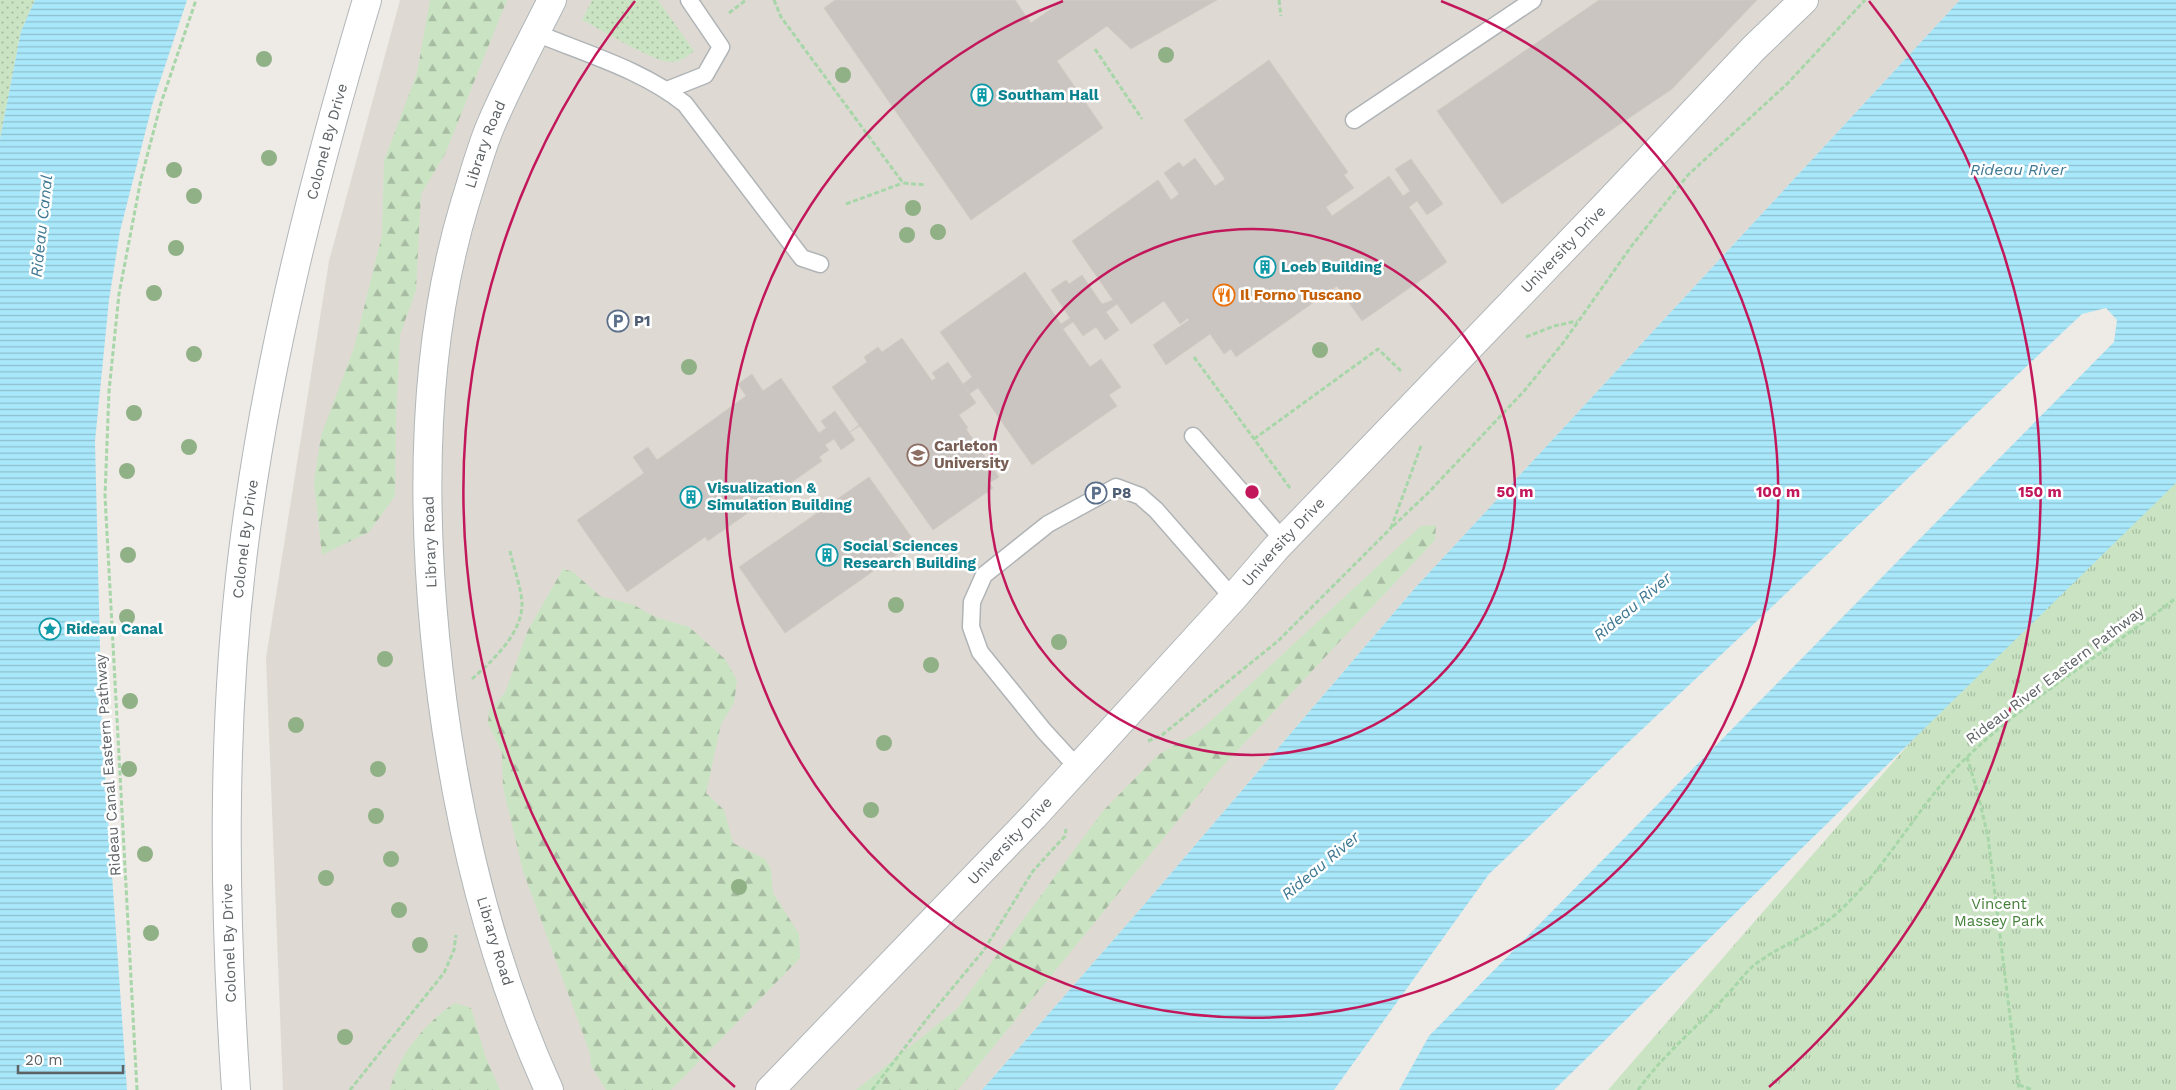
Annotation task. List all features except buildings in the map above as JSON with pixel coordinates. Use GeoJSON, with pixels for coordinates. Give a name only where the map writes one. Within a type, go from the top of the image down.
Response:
{"type":"FeatureCollection","features":[{"type":"Feature","properties":{"kind":"street","name":"Colonel By Drive"},"geometry":{"type":"LineString","coordinates":[[236,1090],[227,923],[227,822],[233,655],[242,554],[251,490],[281,330],[330,130],[367,0]]}},
{"type":"Feature","properties":{"kind":"street","name":"Library Road"},"geometry":{"type":"LineString","coordinates":[[549,1090],[514,1005],[497,953],[463,827],[449,749],[432,605],[428,522],[428,431],[431,386],[443,302],[465,205],[489,130],[552,0]]}},
{"type":"Feature","properties":{"kind":"street","name":"University Drive"},"geometry":{"type":"LineString","coordinates":[[770,1090],[1034,816],[1284,541],[1606,206],[1754,48],[1804,0]]}},
{"type":"Feature","properties":{"kind":"lane"},"geometry":{"type":"LineString","coordinates":[[667,90],[705,75],[721,47],[689,0]]}},
{"type":"Feature","properties":{"kind":"lane"},"geometry":{"type":"LineString","coordinates":[[1354,120],[1533,0]]}},
{"type":"Feature","properties":{"kind":"lane"},"geometry":{"type":"LineString","coordinates":[[536,33],[622,68],[667,90],[685,104],[802,258],[820,264]]}},
{"type":"Feature","properties":{"kind":"lane"},"geometry":{"type":"LineString","coordinates":[[1193,436],[1284,541]]}},
{"type":"Feature","properties":{"kind":"lane"},"geometry":{"type":"LineString","coordinates":[[1077,767],[1044,731],[980,652],[971,627],[972,602],[984,575],[1048,524],[1116,487],[1140,496],[1156,510],[1233,598]]}},
{"type":"Feature","properties":{"kind":"path","name":"Rideau Canal Eastern Pathway"},"geometry":{"type":"LineString","coordinates":[[137,1090],[106,526],[105,496],[108,409],[119,294],[141,179],[161,103],[196,0]]}},
{"type":"Feature","properties":{"kind":"path"},"geometry":{"type":"LineString","coordinates":[[774,0],[781,17],[903,183]]}},
{"type":"Feature","properties":{"kind":"path"},"geometry":{"type":"LineString","coordinates":[[1279,0],[1281,16]]}},
{"type":"Feature","properties":{"kind":"path"},"geometry":{"type":"LineString","coordinates":[[1146,741],[1162,735],[1278,641],[1428,493],[1475,440],[1506,411],[1563,343],[1633,244],[1688,175],[1788,83],[1865,0]]}},
{"type":"Feature","properties":{"kind":"path"},"geometry":{"type":"LineString","coordinates":[[1095,49],[1142,119]]}},
{"type":"Feature","properties":{"kind":"path"},"geometry":{"type":"LineString","coordinates":[[846,204],[903,183],[926,184]]}},
{"type":"Feature","properties":{"kind":"path"},"geometry":{"type":"LineString","coordinates":[[1524,339],[1554,326],[1578,321]]}},
{"type":"Feature","properties":{"kind":"path"},"geometry":{"type":"LineString","coordinates":[[1254,439],[1378,349],[1405,374]]}},
{"type":"Feature","properties":{"kind":"path"},"geometry":{"type":"LineString","coordinates":[[1194,357],[1290,488]]}},
{"type":"Feature","properties":{"kind":"path"},"geometry":{"type":"LineString","coordinates":[[1391,528],[1423,438]]}},
{"type":"Feature","properties":{"kind":"path"},"geometry":{"type":"LineString","coordinates":[[469,672],[470,681],[498,656],[517,626],[522,604],[510,551]]}},
{"type":"Feature","properties":{"kind":"path","name":"Rideau River Eastern Pathway"},"geometry":{"type":"LineString","coordinates":[[1638,1090],[1655,1066],[1725,997],[1752,967],[1835,915],[1868,881],[1907,827],[1966,757],[2019,714],[2176,598]]}},
{"type":"Feature","properties":{"kind":"path"},"geometry":{"type":"LineString","coordinates":[[1966,757],[1978,794],[1988,837],[2019,1085],[2018,1090]]}},
{"type":"Feature","properties":{"kind":"path"},"geometry":{"type":"LineString","coordinates":[[872,1090],[930,1015],[984,950],[1033,872],[1065,836],[1066,821]]}},
{"type":"Feature","properties":{"kind":"path"},"geometry":{"type":"LineString","coordinates":[[350,1090],[444,972],[454,950],[456,932]]}},
{"type":"Feature","properties":{"kind":"path"},"geometry":{"type":"LineString","coordinates":[[2019,1085],[2033,1090]]}},
{"type":"Feature","properties":{"kind":"shaded area","name":"Carleton University"},"geometry":{"type":"Polygon","coordinates":[[[400,0],[1960,0],[1415,588],[1143,906],[982,1090],[283,1090],[266,658],[329,261],[400,0]]]}},
{"type":"Feature","properties":{"kind":"green space"},"geometry":{"type":"Polygon","coordinates":[[[0,0],[35,0],[21,31],[0,139],[0,0]]]}},
{"type":"Feature","properties":{"kind":"green space"},"geometry":{"type":"Polygon","coordinates":[[[430,0],[507,0],[445,154],[421,194],[416,290],[400,335],[395,496],[369,532],[322,555],[314,482],[321,436],[354,348],[382,235],[384,161],[417,73],[430,0]]]}},
{"type":"Feature","properties":{"kind":"green space"},"geometry":{"type":"Polygon","coordinates":[[[592,0],[658,0],[694,51],[676,62],[669,62],[662,61],[640,51],[582,20],[592,0]]]}},
{"type":"Feature","properties":{"kind":"green space","name":"Vincent Massey Park"},"geometry":{"type":"Polygon","coordinates":[[[2176,481],[2176,1090],[1608,1090],[1928,722],[2176,481]]]}},
{"type":"Feature","properties":{"kind":"green space"},"geometry":{"type":"Polygon","coordinates":[[[1436,525],[1435,540],[1219,770],[958,1090],[856,1090],[958,1008],[1103,811],[1158,755],[1202,729],[1421,526],[1436,525]]]}},
{"type":"Feature","properties":{"kind":"green space"},"geometry":{"type":"Polygon","coordinates":[[[563,569],[573,572],[600,596],[634,605],[655,617],[689,627],[725,659],[737,680],[734,703],[721,724],[706,793],[724,810],[733,843],[765,859],[771,870],[773,893],[799,934],[800,958],[671,1090],[606,1090],[591,1065],[590,1053],[523,871],[503,787],[502,753],[488,723],[489,710],[505,693],[528,630],[563,569]]]}},
{"type":"Feature","properties":{"kind":"green space"},"geometry":{"type":"Polygon","coordinates":[[[455,1003],[471,1008],[485,1055],[500,1090],[390,1090],[399,1064],[406,1052],[434,1020],[455,1003]]]}},
{"type":"Feature","properties":{"kind":"water","name":"Rideau Canal"},"geometry":{"type":"Polygon","coordinates":[[[35,0],[187,0],[153,102],[120,231],[109,300],[95,441],[102,732],[127,1090],[0,1090],[0,139],[21,31],[35,0]]]}},
{"type":"Feature","properties":{"kind":"water","name":"Rideau River"},"geometry":{"type":"Polygon","coordinates":[[[1960,0],[2176,0],[2176,483],[1554,1090],[1399,1090],[1429,1036],[2114,342],[2117,320],[2106,308],[2082,314],[1489,874],[1334,1090],[982,1090],[1143,906],[1415,588],[1960,0]]]}},
{"type":"Feature","properties":{"kind":"place","name":"Southam Hall"},"geometry":{"type":"Point","coordinates":[982,95]}},
{"type":"Feature","properties":{"kind":"place","name":"Loeb Building"},"geometry":{"type":"Point","coordinates":[1265,267]}},
{"type":"Feature","properties":{"kind":"place","name":"Il Forno Tuscano"},"geometry":{"type":"Point","coordinates":[1224,295]}},
{"type":"Feature","properties":{"kind":"place","name":"P1"},"geometry":{"type":"Point","coordinates":[618,321]}},
{"type":"Feature","properties":{"kind":"place","name":"Carleton University"},"geometry":{"type":"Point","coordinates":[918,455]}},
{"type":"Feature","properties":{"kind":"place","name":"P8"},"geometry":{"type":"Point","coordinates":[1096,493]}},
{"type":"Feature","properties":{"kind":"place","name":"Visualization & Simulation Building"},"geometry":{"type":"Point","coordinates":[691,497]}},
{"type":"Feature","properties":{"kind":"place","name":"Social Sciences Research Building"},"geometry":{"type":"Point","coordinates":[827,555]}},
{"type":"Feature","properties":{"kind":"place","name":"Rideau Canal"},"geometry":{"type":"Point","coordinates":[50,629]}}]}
